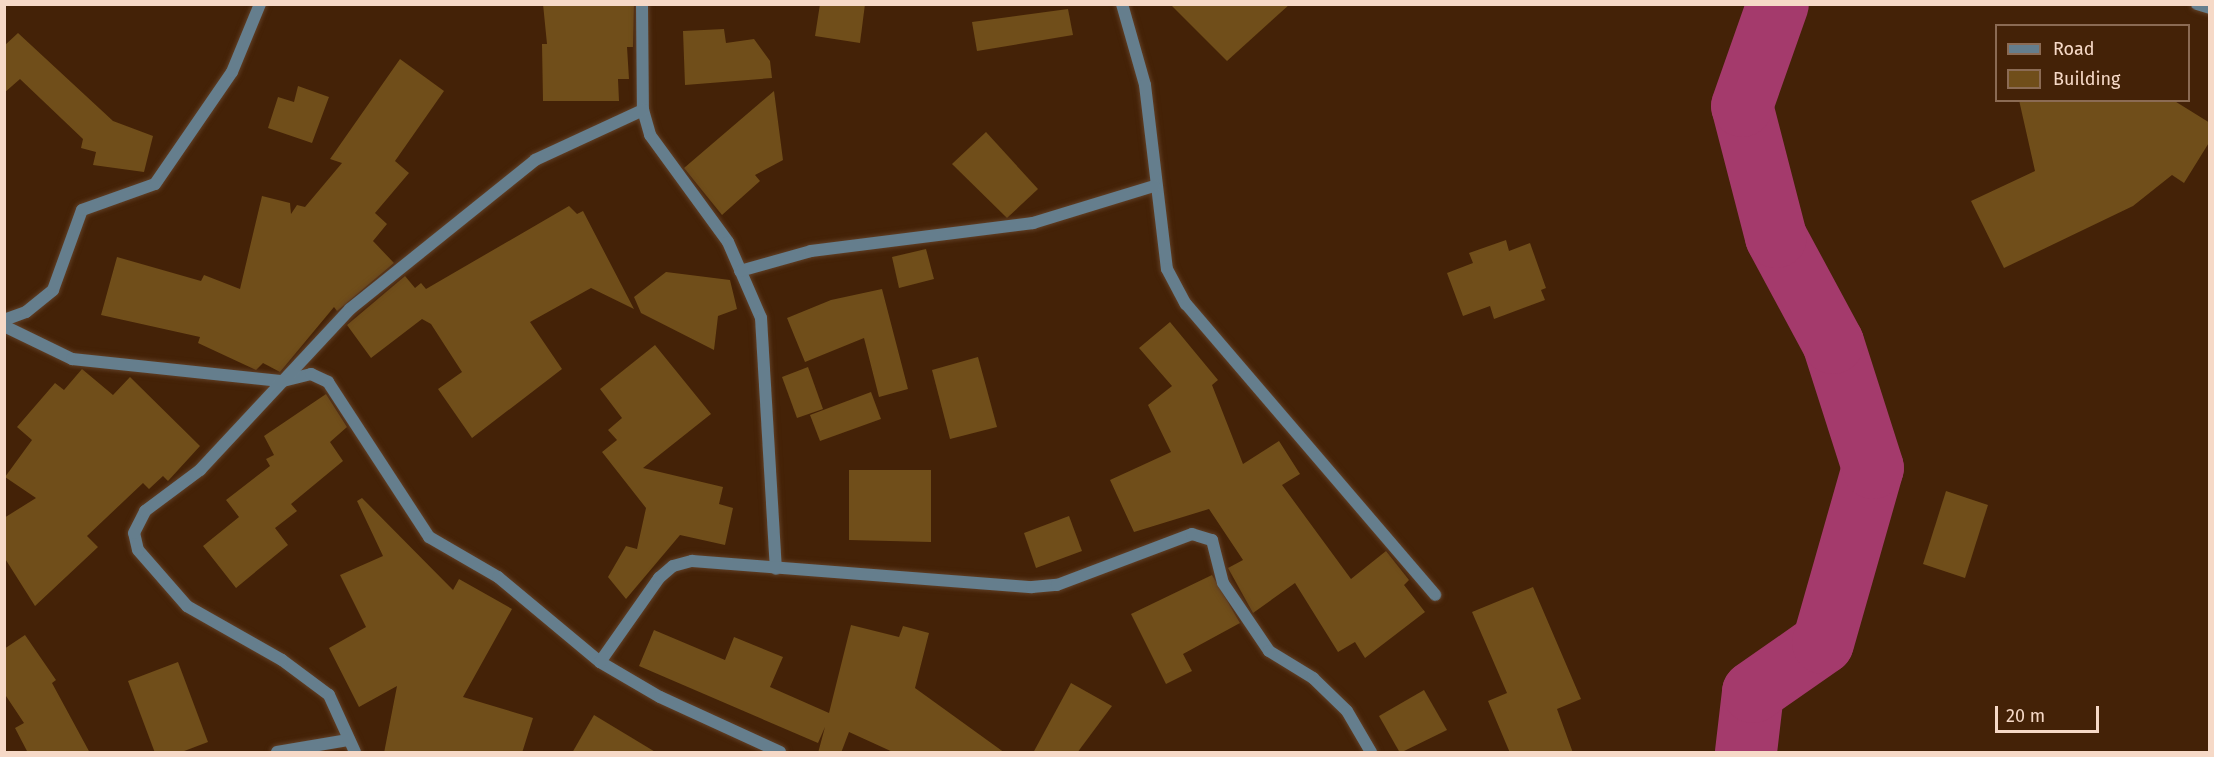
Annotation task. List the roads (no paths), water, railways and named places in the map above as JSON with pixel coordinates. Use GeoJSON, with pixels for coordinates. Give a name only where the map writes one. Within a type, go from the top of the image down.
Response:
{"type":"FeatureCollection","features":[{"type":"Feature","properties":{"kind":"street"},"geometry":{"type":"LineString","coordinates":[[4,321],[53,290],[82,210],[155,184],[232,72],[260,4]]}},
{"type":"Feature","properties":{"kind":"street"},"geometry":{"type":"LineString","coordinates":[[642,4],[643,110],[665,161],[728,242],[761,318],[776,569]]}},
{"type":"Feature","properties":{"kind":"street"},"geometry":{"type":"LineString","coordinates":[[1122,4],[1145,85],[1154,186],[1167,269],[1186,304],[1435,595]]}},
{"type":"Feature","properties":{"kind":"street"},"geometry":{"type":"LineString","coordinates":[[2197,4],[2210,8]]}},
{"type":"Feature","properties":{"kind":"street"},"geometry":{"type":"LineString","coordinates":[[355,753],[330,695],[188,606],[138,550],[134,533],[145,511],[200,470],[350,309],[535,160],[643,110]]}},
{"type":"Feature","properties":{"kind":"street"},"geometry":{"type":"LineString","coordinates":[[740,271],[811,251],[1033,223],[1154,186]]}},
{"type":"Feature","properties":{"kind":"street"},"geometry":{"type":"LineString","coordinates":[[4,327],[72,359],[283,381],[311,374],[328,382],[429,537],[498,577],[600,662],[660,697],[780,753]]}},
{"type":"Feature","properties":{"kind":"street"},"geometry":{"type":"LineString","coordinates":[[600,662],[659,578],[674,566],[692,561],[1032,587],[1057,585],[1177,538],[1202,535],[1217,549],[1223,583],[1258,638],[1347,711],[1371,753]]}},
{"type":"Feature","properties":{"kind":"street"},"geometry":{"type":"LineString","coordinates":[[277,753],[348,740]]}},
{"type":"Feature","properties":{"kind":"waterway"},"geometry":{"type":"LineString","coordinates":[[1746,752],[1753,692],[1823,643],[1873,468],[1833,343],[1776,237],[1742,106],[1778,4]]}}]}
